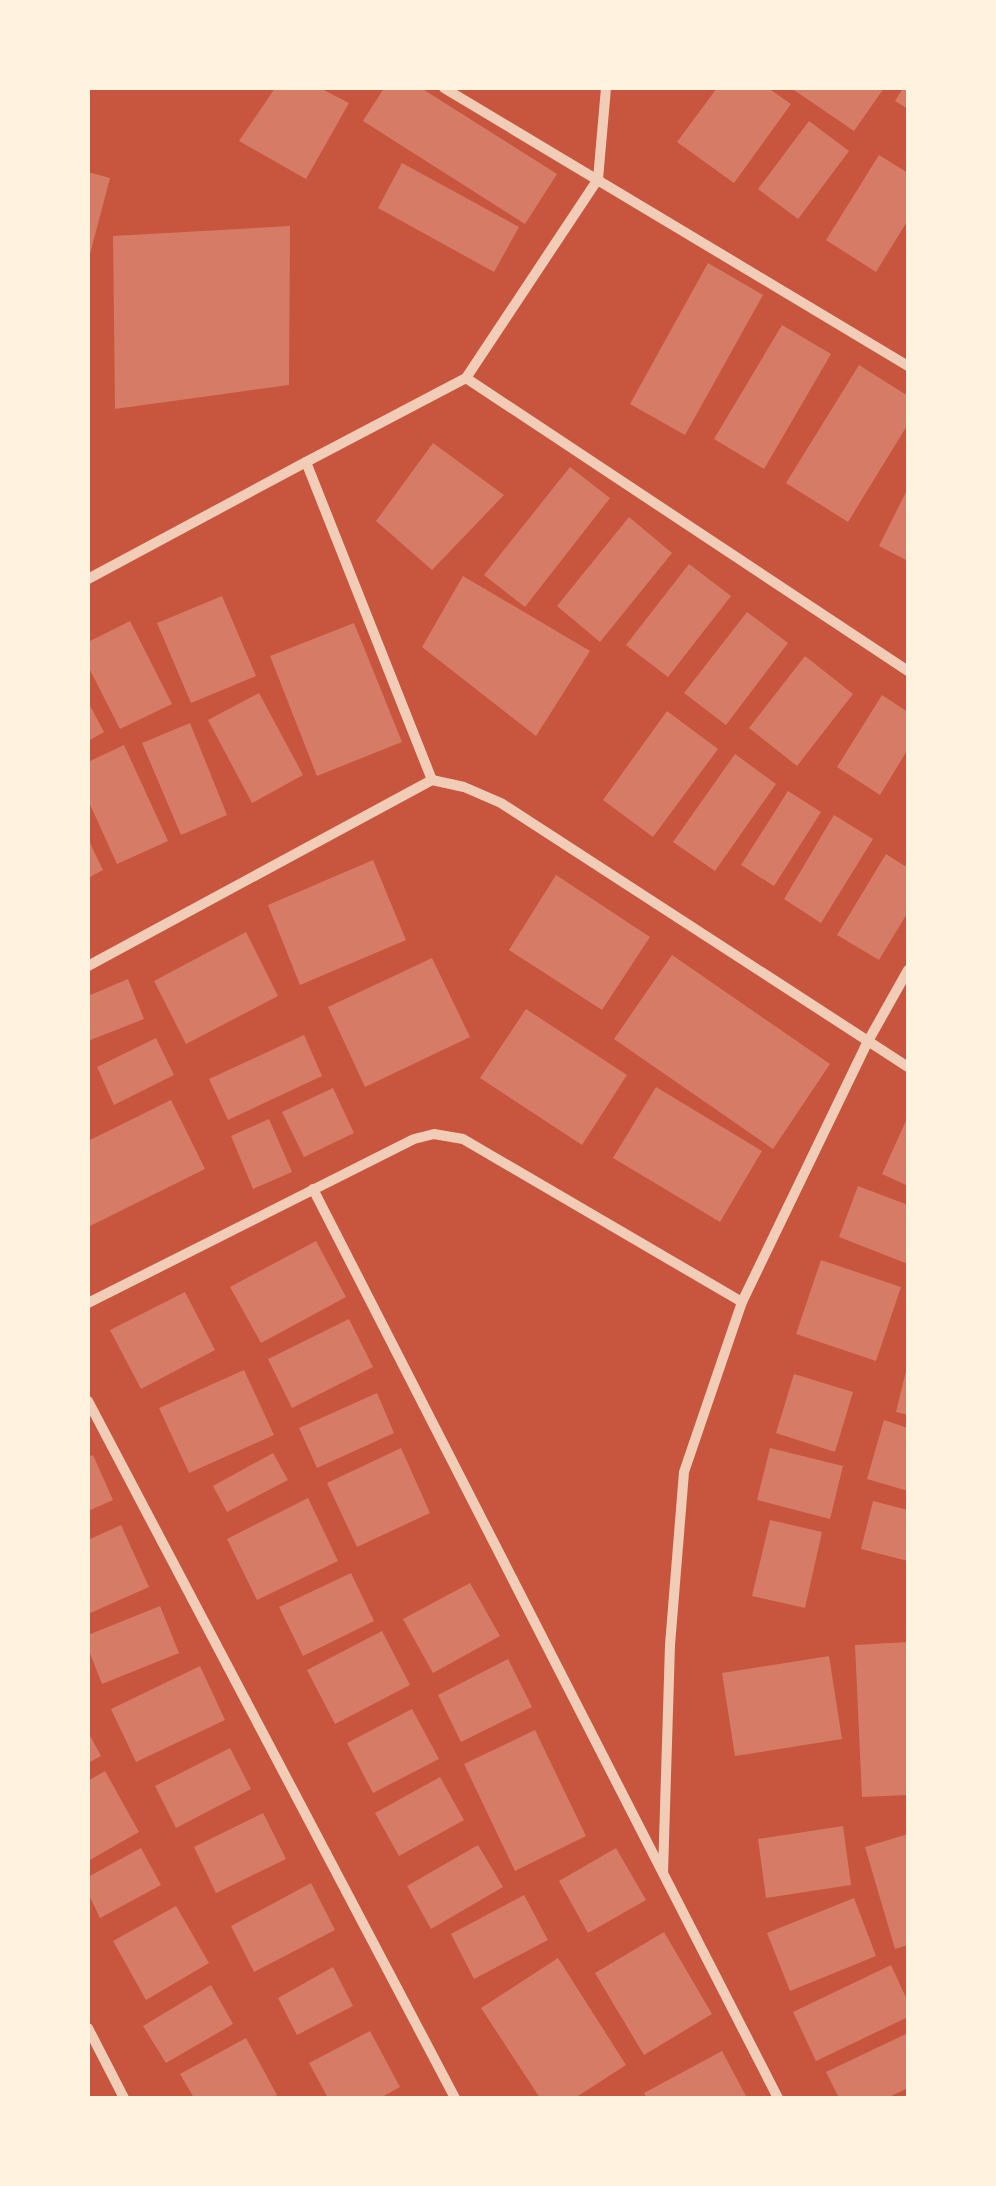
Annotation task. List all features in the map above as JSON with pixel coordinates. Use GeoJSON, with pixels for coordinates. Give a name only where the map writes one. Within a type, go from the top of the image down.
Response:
{"type":"FeatureCollection","features":[{"type":"Feature","properties":{"kind":"street"},"geometry":{"type":"LineString","coordinates":[[444,88],[908,366]]}},
{"type":"Feature","properties":{"kind":"street"},"geometry":{"type":"LineString","coordinates":[[88,579],[466,378],[598,179],[606,88]]}},
{"type":"Feature","properties":{"kind":"street"},"geometry":{"type":"LineString","coordinates":[[466,378],[908,671]]}},
{"type":"Feature","properties":{"kind":"street"},"geometry":{"type":"LineString","coordinates":[[306,462],[432,780]]}},
{"type":"Feature","properties":{"kind":"street"},"geometry":{"type":"LineString","coordinates":[[88,966],[432,780],[464,787],[501,803],[908,1067]]}},
{"type":"Feature","properties":{"kind":"street"},"geometry":{"type":"LineString","coordinates":[[663,1874],[670,1646],[684,1472],[742,1302],[867,1043],[908,970]]}},
{"type":"Feature","properties":{"kind":"street"},"geometry":{"type":"LineString","coordinates":[[88,1303],[414,1139],[434,1134],[450,1134],[742,1302]]}},
{"type":"Feature","properties":{"kind":"street"},"geometry":{"type":"LineString","coordinates":[[313,1189],[778,2098]]}},
{"type":"Feature","properties":{"kind":"street"},"geometry":{"type":"LineString","coordinates":[[88,1401],[456,2098]]}},
{"type":"Feature","properties":{"kind":"street"},"geometry":{"type":"LineString","coordinates":[[88,2028],[124,2098]]}},
{"type":"Feature","properties":{"kind":"building"},"geometry":{"type":"Polygon","coordinates":[[[275,88],[320,88],[349,103],[306,179],[239,141],[275,88]]]}},
{"type":"Feature","properties":{"kind":"building"},"geometry":{"type":"Polygon","coordinates":[[[384,88],[421,88],[557,174],[525,224],[363,121],[384,88]]]}},
{"type":"Feature","properties":{"kind":"building"},"geometry":{"type":"Polygon","coordinates":[[[717,88],[768,88],[791,104],[734,183],[677,142],[717,88]]]}},
{"type":"Feature","properties":{"kind":"building"},"geometry":{"type":"Polygon","coordinates":[[[791,88],[884,88],[854,131],[791,88]]]}},
{"type":"Feature","properties":{"kind":"building"},"geometry":{"type":"Polygon","coordinates":[[[903,88],[908,88],[908,109],[895,101],[903,88]]]}},
{"type":"Feature","properties":{"kind":"building"},"geometry":{"type":"Polygon","coordinates":[[[809,121],[849,151],[798,219],[758,189],[809,121]]]}},
{"type":"Feature","properties":{"kind":"building"},"geometry":{"type":"Polygon","coordinates":[[[879,155],[908,173],[908,220],[876,272],[826,240],[879,155]]]}},
{"type":"Feature","properties":{"kind":"building"},"geometry":{"type":"Polygon","coordinates":[[[402,163],[519,227],[494,272],[378,208],[402,163]]]}},
{"type":"Feature","properties":{"kind":"building"},"geometry":{"type":"Polygon","coordinates":[[[88,172],[110,178],[89,258],[88,258],[88,172]]]}},
{"type":"Feature","properties":{"kind":"building"},"geometry":{"type":"Polygon","coordinates":[[[290,226],[289,385],[115,409],[113,236],[290,226]]]}},
{"type":"Feature","properties":{"kind":"building"},"geometry":{"type":"Polygon","coordinates":[[[708,263],[763,295],[685,435],[630,404],[708,263]]]}},
{"type":"Feature","properties":{"kind":"building"},"geometry":{"type":"Polygon","coordinates":[[[782,325],[831,354],[764,469],[714,439],[782,325]]]}},
{"type":"Feature","properties":{"kind":"building"},"geometry":{"type":"Polygon","coordinates":[[[859,365],[908,396],[908,424],[848,522],[786,483],[859,365]]]}},
{"type":"Feature","properties":{"kind":"building"},"geometry":{"type":"Polygon","coordinates":[[[433,443],[504,495],[432,570],[376,521],[433,443]]]}},
{"type":"Feature","properties":{"kind":"building"},"geometry":{"type":"Polygon","coordinates":[[[570,467],[610,498],[525,607],[484,575],[570,467]]]}},
{"type":"Feature","properties":{"kind":"building"},"geometry":{"type":"Polygon","coordinates":[[[908,488],[908,561],[879,546],[908,488]]]}},
{"type":"Feature","properties":{"kind":"building"},"geometry":{"type":"Polygon","coordinates":[[[629,517],[672,553],[600,642],[557,606],[629,517]]]}},
{"type":"Feature","properties":{"kind":"building"},"geometry":{"type":"Polygon","coordinates":[[[689,564],[731,596],[668,677],[626,645],[689,564]]]}},
{"type":"Feature","properties":{"kind":"building"},"geometry":{"type":"Polygon","coordinates":[[[463,576],[590,651],[536,736],[422,647],[463,576]]]}},
{"type":"Feature","properties":{"kind":"building"},"geometry":{"type":"Polygon","coordinates":[[[222,596],[256,676],[191,703],[157,623],[222,596]]]}},
{"type":"Feature","properties":{"kind":"building"},"geometry":{"type":"Polygon","coordinates":[[[747,612],[788,643],[726,725],[684,693],[747,612]]]}},
{"type":"Feature","properties":{"kind":"building"},"geometry":{"type":"Polygon","coordinates":[[[130,621],[172,704],[120,729],[88,666],[88,642],[130,621]]]}},
{"type":"Feature","properties":{"kind":"building"},"geometry":{"type":"Polygon","coordinates":[[[354,623],[402,742],[317,776],[270,656],[354,623]]]}},
{"type":"Feature","properties":{"kind":"building"},"geometry":{"type":"Polygon","coordinates":[[[805,656],[853,694],[797,766],[749,728],[805,656]]]}},
{"type":"Feature","properties":{"kind":"building"},"geometry":{"type":"Polygon","coordinates":[[[259,693],[303,775],[252,803],[208,720],[259,693]]]}},
{"type":"Feature","properties":{"kind":"building"},"geometry":{"type":"Polygon","coordinates":[[[882,695],[908,712],[908,749],[880,795],[837,767],[882,695]]]}},
{"type":"Feature","properties":{"kind":"building"},"geometry":{"type":"Polygon","coordinates":[[[88,702],[104,732],[88,741],[88,702]]]}},
{"type":"Feature","properties":{"kind":"building"},"geometry":{"type":"Polygon","coordinates":[[[667,711],[718,749],[653,837],[603,800],[667,711]]]}},
{"type":"Feature","properties":{"kind":"building"},"geometry":{"type":"Polygon","coordinates":[[[190,723],[227,815],[181,835],[142,743],[190,723]]]}},
{"type":"Feature","properties":{"kind":"building"},"geometry":{"type":"Polygon","coordinates":[[[124,745],[168,841],[117,864],[88,800],[88,762],[124,745]]]}},
{"type":"Feature","properties":{"kind":"building"},"geometry":{"type":"Polygon","coordinates":[[[735,754],[776,784],[715,871],[673,842],[735,754]]]}},
{"type":"Feature","properties":{"kind":"building"},"geometry":{"type":"Polygon","coordinates":[[[788,791],[821,812],[774,886],[741,865],[788,791]]]}},
{"type":"Feature","properties":{"kind":"building"},"geometry":{"type":"Polygon","coordinates":[[[834,815],[873,839],[821,923],[784,899],[834,815]]]}},
{"type":"Feature","properties":{"kind":"building"},"geometry":{"type":"Polygon","coordinates":[[[88,839],[103,870],[88,878],[88,839]]]}},
{"type":"Feature","properties":{"kind":"building"},"geometry":{"type":"Polygon","coordinates":[[[886,854],[908,868],[908,912],[879,960],[837,935],[886,854]]]}},
{"type":"Feature","properties":{"kind":"building"},"geometry":{"type":"Polygon","coordinates":[[[373,860],[406,940],[300,985],[268,905],[373,860]]]}},
{"type":"Feature","properties":{"kind":"building"},"geometry":{"type":"Polygon","coordinates":[[[556,875],[650,937],[602,1010],[509,950],[556,875]]]}},
{"type":"Feature","properties":{"kind":"building"},"geometry":{"type":"Polygon","coordinates":[[[246,932],[278,996],[186,1044],[154,981],[246,932]]]}},
{"type":"Feature","properties":{"kind":"building"},"geometry":{"type":"Polygon","coordinates":[[[672,955],[830,1064],[773,1149],[614,1039],[672,955]]]}},
{"type":"Feature","properties":{"kind":"building"},"geometry":{"type":"Polygon","coordinates":[[[432,958],[470,1037],[365,1087],[328,1007],[432,958]]]}},
{"type":"Feature","properties":{"kind":"building"},"geometry":{"type":"Polygon","coordinates":[[[128,979],[144,1019],[88,1041],[88,996],[128,979]]]}},
{"type":"Feature","properties":{"kind":"building"},"geometry":{"type":"Polygon","coordinates":[[[526,1009],[627,1075],[582,1145],[480,1078],[526,1009]]]}},
{"type":"Feature","properties":{"kind":"building"},"geometry":{"type":"Polygon","coordinates":[[[304,1035],[322,1076],[228,1120],[209,1079],[304,1035]]]}},
{"type":"Feature","properties":{"kind":"building"},"geometry":{"type":"Polygon","coordinates":[[[156,1038],[174,1075],[114,1105],[97,1067],[156,1038]]]}},
{"type":"Feature","properties":{"kind":"building"},"geometry":{"type":"Polygon","coordinates":[[[656,1087],[762,1151],[720,1222],[613,1158],[656,1087]]]}},
{"type":"Feature","properties":{"kind":"building"},"geometry":{"type":"Polygon","coordinates":[[[333,1088],[354,1133],[304,1157],[282,1112],[333,1088]]]}},
{"type":"Feature","properties":{"kind":"building"},"geometry":{"type":"Polygon","coordinates":[[[171,1100],[205,1169],[88,1227],[88,1141],[171,1100]]]}},
{"type":"Feature","properties":{"kind":"building"},"geometry":{"type":"Polygon","coordinates":[[[908,1116],[908,1186],[882,1174],[908,1116]]]}},
{"type":"Feature","properties":{"kind":"building"},"geometry":{"type":"Polygon","coordinates":[[[269,1119],[292,1172],[253,1189],[231,1136],[269,1119]]]}},
{"type":"Feature","properties":{"kind":"building"},"geometry":{"type":"Polygon","coordinates":[[[858,1186],[908,1205],[908,1264],[839,1237],[858,1186]]]}},
{"type":"Feature","properties":{"kind":"building"},"geometry":{"type":"Polygon","coordinates":[[[316,1241],[346,1297],[261,1343],[230,1287],[316,1241]]]}},
{"type":"Feature","properties":{"kind":"building"},"geometry":{"type":"Polygon","coordinates":[[[821,1260],[901,1287],[876,1361],[796,1334],[821,1260]]]}},
{"type":"Feature","properties":{"kind":"building"},"geometry":{"type":"Polygon","coordinates":[[[185,1292],[215,1350],[141,1389],[110,1330],[185,1292]]]}},
{"type":"Feature","properties":{"kind":"building"},"geometry":{"type":"Polygon","coordinates":[[[349,1319],[373,1367],[292,1408],[268,1359],[349,1319]]]}},
{"type":"Feature","properties":{"kind":"building"},"geometry":{"type":"Polygon","coordinates":[[[908,1368],[908,1415],[896,1412],[908,1368]]]}},
{"type":"Feature","properties":{"kind":"building"},"geometry":{"type":"Polygon","coordinates":[[[244,1370],[274,1435],[189,1473],[159,1408],[244,1370]]]}},
{"type":"Feature","properties":{"kind":"building"},"geometry":{"type":"Polygon","coordinates":[[[794,1374],[853,1392],[835,1452],[776,1433],[794,1374]]]}},
{"type":"Feature","properties":{"kind":"building"},"geometry":{"type":"Polygon","coordinates":[[[377,1393],[394,1433],[317,1468],[299,1428],[377,1393]]]}},
{"type":"Feature","properties":{"kind":"building"},"geometry":{"type":"Polygon","coordinates":[[[884,1420],[908,1428],[908,1491],[867,1479],[884,1420]]]}},
{"type":"Feature","properties":{"kind":"building"},"geometry":{"type":"Polygon","coordinates":[[[401,1448],[430,1513],[357,1547],[327,1483],[401,1448]]]}},
{"type":"Feature","properties":{"kind":"building"},"geometry":{"type":"Polygon","coordinates":[[[770,1448],[843,1466],[830,1519],[757,1500],[770,1448]]]}},
{"type":"Feature","properties":{"kind":"building"},"geometry":{"type":"Polygon","coordinates":[[[273,1453],[288,1480],[227,1512],[213,1486],[273,1453]]]}},
{"type":"Feature","properties":{"kind":"building"},"geometry":{"type":"Polygon","coordinates":[[[93,1455],[113,1500],[88,1511],[88,1457],[93,1455]]]}},
{"type":"Feature","properties":{"kind":"building"},"geometry":{"type":"Polygon","coordinates":[[[308,1498],[338,1561],[257,1600],[227,1539],[308,1498]]]}},
{"type":"Feature","properties":{"kind":"building"},"geometry":{"type":"Polygon","coordinates":[[[873,1501],[908,1510],[908,1561],[861,1549],[873,1501]]]}},
{"type":"Feature","properties":{"kind":"building"},"geometry":{"type":"Polygon","coordinates":[[[770,1520],[822,1532],[805,1608],[752,1596],[770,1520]]]}},
{"type":"Feature","properties":{"kind":"building"},"geometry":{"type":"Polygon","coordinates":[[[121,1525],[149,1587],[88,1614],[88,1540],[121,1525]]]}},
{"type":"Feature","properties":{"kind":"building"},"geometry":{"type":"Polygon","coordinates":[[[351,1573],[374,1621],[303,1656],[279,1607],[351,1573]]]}},
{"type":"Feature","properties":{"kind":"building"},"geometry":{"type":"Polygon","coordinates":[[[470,1583],[500,1636],[433,1673],[403,1619],[470,1583]]]}},
{"type":"Feature","properties":{"kind":"building"},"geometry":{"type":"Polygon","coordinates":[[[160,1606],[179,1653],[102,1684],[88,1648],[88,1635],[160,1606]]]}},
{"type":"Feature","properties":{"kind":"building"},"geometry":{"type":"Polygon","coordinates":[[[382,1631],[410,1685],[335,1724],[307,1670],[382,1631]]]}},
{"type":"Feature","properties":{"kind":"building"},"geometry":{"type":"Polygon","coordinates":[[[908,1642],[908,1795],[862,1797],[855,1645],[908,1642]]]}},
{"type":"Feature","properties":{"kind":"building"},"geometry":{"type":"Polygon","coordinates":[[[829,1656],[842,1739],[735,1756],[722,1673],[829,1656]]]}},
{"type":"Feature","properties":{"kind":"building"},"geometry":{"type":"Polygon","coordinates":[[[508,1659],[532,1707],[461,1742],[438,1695],[508,1659]]]}},
{"type":"Feature","properties":{"kind":"building"},"geometry":{"type":"Polygon","coordinates":[[[200,1666],[225,1720],[136,1762],[111,1709],[200,1666]]]}},
{"type":"Feature","properties":{"kind":"building"},"geometry":{"type":"Polygon","coordinates":[[[412,1709],[439,1759],[373,1793],[347,1743],[412,1709]]]}},
{"type":"Feature","properties":{"kind":"building"},"geometry":{"type":"Polygon","coordinates":[[[535,1730],[586,1836],[515,1871],[464,1764],[535,1730]]]}},
{"type":"Feature","properties":{"kind":"building"},"geometry":{"type":"Polygon","coordinates":[[[88,1732],[101,1756],[88,1763],[88,1732]]]}},
{"type":"Feature","properties":{"kind":"building"},"geometry":{"type":"Polygon","coordinates":[[[230,1748],[251,1789],[176,1828],[155,1786],[230,1748]]]}},
{"type":"Feature","properties":{"kind":"building"},"geometry":{"type":"Polygon","coordinates":[[[105,1771],[139,1832],[88,1861],[88,1781],[105,1771]]]}},
{"type":"Feature","properties":{"kind":"building"},"geometry":{"type":"Polygon","coordinates":[[[440,1777],[464,1820],[399,1856],[375,1813],[440,1777]]]}},
{"type":"Feature","properties":{"kind":"building"},"geometry":{"type":"Polygon","coordinates":[[[263,1813],[286,1859],[216,1893],[194,1847],[263,1813]]]}},
{"type":"Feature","properties":{"kind":"building"},"geometry":{"type":"Polygon","coordinates":[[[843,1826],[851,1885],[766,1898],[758,1839],[843,1826]]]}},
{"type":"Feature","properties":{"kind":"building"},"geometry":{"type":"Polygon","coordinates":[[[908,1834],[908,1945],[895,1949],[865,1847],[908,1834]]]}},
{"type":"Feature","properties":{"kind":"building"},"geometry":{"type":"Polygon","coordinates":[[[478,1845],[503,1887],[431,1929],[407,1886],[478,1845]]]}},
{"type":"Feature","properties":{"kind":"building"},"geometry":{"type":"Polygon","coordinates":[[[141,1848],[161,1885],[100,1918],[88,1893],[88,1877],[141,1848]]]}},
{"type":"Feature","properties":{"kind":"building"},"geometry":{"type":"Polygon","coordinates":[[[616,1848],[646,1900],[588,1933],[559,1881],[616,1848]]]}},
{"type":"Feature","properties":{"kind":"building"},"geometry":{"type":"Polygon","coordinates":[[[311,1883],[335,1930],[254,1972],[231,1926],[311,1883]]]}},
{"type":"Feature","properties":{"kind":"building"},"geometry":{"type":"Polygon","coordinates":[[[524,1895],[548,1940],[474,1979],[451,1934],[524,1895]]]}},
{"type":"Feature","properties":{"kind":"building"},"geometry":{"type":"Polygon","coordinates":[[[854,1898],[876,1956],[790,1991],[767,1933],[854,1898]]]}},
{"type":"Feature","properties":{"kind":"building"},"geometry":{"type":"Polygon","coordinates":[[[176,1906],[209,1963],[146,2000],[113,1941],[176,1906]]]}},
{"type":"Feature","properties":{"kind":"building"},"geometry":{"type":"Polygon","coordinates":[[[664,1932],[712,2014],[644,2055],[595,1973],[664,1932]]]}},
{"type":"Feature","properties":{"kind":"building"},"geometry":{"type":"Polygon","coordinates":[[[558,1958],[626,2065],[575,2098],[540,2098],[481,2008],[558,1958]]]}},
{"type":"Feature","properties":{"kind":"building"},"geometry":{"type":"Polygon","coordinates":[[[891,1965],[908,2002],[908,2017],[816,2061],[793,2012],[891,1965]]]}},
{"type":"Feature","properties":{"kind":"building"},"geometry":{"type":"Polygon","coordinates":[[[333,1967],[353,2006],[297,2035],[278,1998],[333,1967]]]}},
{"type":"Feature","properties":{"kind":"building"},"geometry":{"type":"Polygon","coordinates":[[[211,1985],[233,2024],[166,2063],[143,2026],[211,1985]]]}},
{"type":"Feature","properties":{"kind":"building"},"geometry":{"type":"Polygon","coordinates":[[[370,2031],[400,2087],[380,2098],[328,2098],[309,2063],[370,2031]]]}},
{"type":"Feature","properties":{"kind":"building"},"geometry":{"type":"Polygon","coordinates":[[[908,2033],[908,2088],[887,2098],[839,2098],[826,2072],[908,2033]]]}},
{"type":"Feature","properties":{"kind":"building"},"geometry":{"type":"Polygon","coordinates":[[[246,2038],[277,2095],[194,2098],[180,2074],[246,2038]]]}},
{"type":"Feature","properties":{"kind":"building"},"geometry":{"type":"Polygon","coordinates":[[[722,2051],[747,2098],[647,2098],[644,2093],[722,2051]]]}}]}
